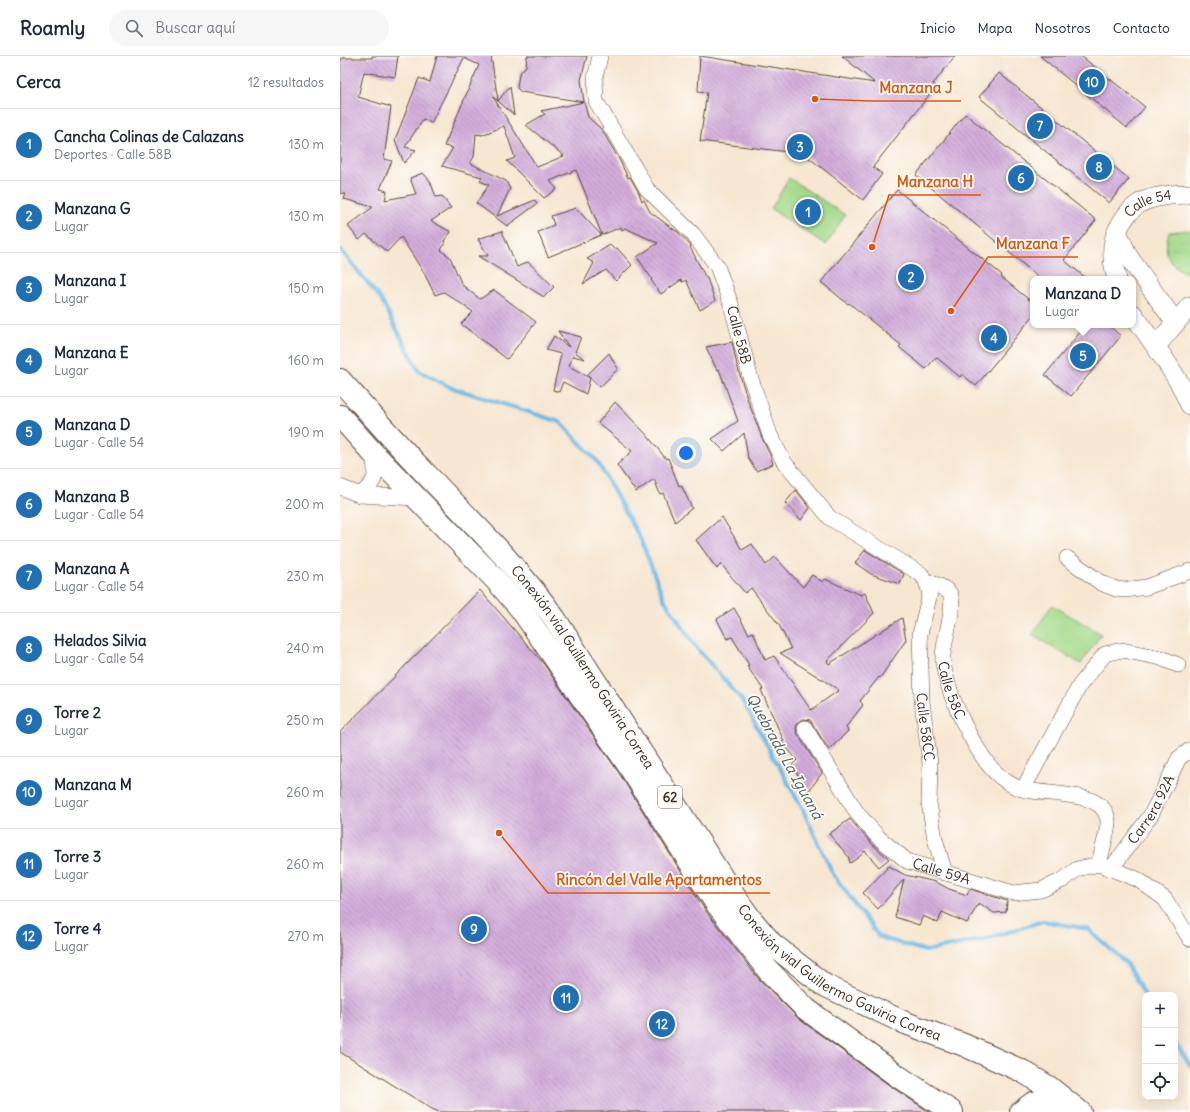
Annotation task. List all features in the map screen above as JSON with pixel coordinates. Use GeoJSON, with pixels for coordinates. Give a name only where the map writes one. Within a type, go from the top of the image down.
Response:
{"type":"FeatureCollection","features":[{"type":"Feature","properties":{"kind":"highway","name":"Conexión vial Guillermo Gaviria Correa"},"geometry":{"type":"LineString","coordinates":[[340,380],[406,453],[511,562],[537,594],[559,625],[732,893],[750,918],[772,944],[824,985],[902,1022],[964,1045],[1022,1072],[1050,1088],[1080,1112]]}},
{"type":"Feature","properties":{"kind":"highway","name":"Conexión vial Guillermo Gaviria Correa"},"geometry":{"type":"LineString","coordinates":[[340,416],[373,453],[496,580],[521,609],[629,766],[716,903],[768,970],[806,1009],[896,1075],[952,1112]]}},
{"type":"Feature","properties":{"kind":"highway"},"geometry":{"type":"LineString","coordinates":[[1021,1112],[1033,1103],[1048,1102],[1059,1112]]}},
{"type":"Feature","properties":{"kind":"street","name":"Calle 58B"},"geometry":{"type":"LineString","coordinates":[[600,56],[595,78],[596,100],[647,189],[693,234],[717,266],[731,304],[750,376],[770,435],[784,462],[830,518],[921,574],[926,581]]}},
{"type":"Feature","properties":{"kind":"street","name":"Calle 54"},"geometry":{"type":"LineString","coordinates":[[1116,276],[1114,270],[1113,245],[1117,231],[1133,207],[1144,201],[1164,195],[1190,194]]}},
{"type":"Feature","properties":{"kind":"street","name":"Calle 54"},"geometry":{"type":"LineString","coordinates":[[1117,231],[1128,256],[1175,322]]}},
{"type":"Feature","properties":{"kind":"street"},"geometry":{"type":"LineString","coordinates":[[1156,346],[1190,306]]}},
{"type":"Feature","properties":{"kind":"street"},"geometry":{"type":"LineString","coordinates":[[1136,318],[1180,384],[1190,405]]}},
{"type":"Feature","properties":{"kind":"street"},"geometry":{"type":"LineString","coordinates":[[360,495],[372,485],[376,476],[373,453]]}},
{"type":"Feature","properties":{"kind":"street"},"geometry":{"type":"LineString","coordinates":[[340,486],[360,495],[416,498]]}},
{"type":"Feature","properties":{"kind":"street"},"geometry":{"type":"LineString","coordinates":[[1067,558],[1101,583],[1116,589],[1125,590],[1147,587],[1190,571]]}},
{"type":"Feature","properties":{"kind":"street","name":"Calle 58C"},"geometry":{"type":"LineString","coordinates":[[926,581],[945,589],[950,594],[952,604],[944,640],[943,662],[951,694],[981,755],[994,772],[1017,787],[1038,793],[1063,794],[1088,798],[1100,806],[1105,813],[1108,823],[1105,866]]}},
{"type":"Feature","properties":{"kind":"street","name":"Calle 58CC"},"geometry":{"type":"LineString","coordinates":[[926,581],[930,593],[920,634],[922,702],[930,763],[929,803],[935,839],[945,873]]}},
{"type":"Feature","properties":{"kind":"street"},"geometry":{"type":"LineString","coordinates":[[1023,789],[1080,685],[1105,654],[1122,650],[1161,658],[1178,665]]}},
{"type":"Feature","properties":{"kind":"street","name":"Calle 59A"},"geometry":{"type":"LineString","coordinates":[[805,728],[857,814],[879,838],[907,861],[1013,893],[1041,890],[1062,880],[1077,869],[1105,866]]}},
{"type":"Feature","properties":{"kind":"street","name":"Carrera 92A"},"geometry":{"type":"LineString","coordinates":[[1105,866],[1151,815],[1179,758],[1190,750]]}},
{"type":"Feature","properties":{"kind":"street"},"geometry":{"type":"LineString","coordinates":[[1105,866],[1136,879],[1165,899],[1190,939]]}},
{"type":"Feature","properties":{"kind":"green space"},"geometry":{"type":"Polygon","coordinates":[[[789,178],[845,215],[826,245],[771,209],[789,178]]]}},
{"type":"Feature","properties":{"kind":"green space"},"geometry":{"type":"Polygon","coordinates":[[[1190,230],[1190,272],[1188,274],[1171,262],[1168,257],[1166,246],[1169,232],[1190,230]]]}},
{"type":"Feature","properties":{"kind":"green space"},"geometry":{"type":"Polygon","coordinates":[[[1052,605],[1101,634],[1081,664],[1032,635],[1052,605]]]}},
{"type":"Feature","properties":{"kind":"building"},"geometry":{"type":"Polygon","coordinates":[[[372,56],[398,56],[395,77],[364,72],[358,97],[391,107],[384,159],[392,161],[380,189],[387,191],[385,200],[416,194],[410,178],[423,173],[430,181],[436,197],[442,196],[451,208],[431,221],[451,232],[444,241],[445,243],[441,250],[450,257],[462,285],[480,299],[494,290],[536,322],[507,359],[461,324],[473,312],[444,292],[435,295],[424,273],[401,237],[387,252],[366,234],[359,240],[348,226],[373,207],[344,199],[346,194],[340,193],[340,62],[342,58],[372,58],[372,56]]]}},
{"type":"Feature","properties":{"kind":"building"},"geometry":{"type":"Polygon","coordinates":[[[437,56],[491,56],[498,101],[493,97],[537,167],[564,156],[526,125],[545,114],[541,111],[584,102],[588,117],[602,130],[628,178],[630,177],[642,201],[644,200],[650,212],[677,231],[691,246],[690,247],[707,278],[715,301],[700,310],[686,280],[682,282],[681,280],[661,294],[637,257],[658,243],[625,228],[622,230],[621,227],[602,235],[576,170],[550,181],[557,189],[544,198],[507,161],[515,158],[504,126],[482,135],[476,134],[474,157],[470,163],[506,181],[510,189],[497,216],[535,200],[537,204],[507,226],[476,203],[489,185],[480,181],[482,177],[442,166],[453,148],[444,146],[479,65],[464,58],[431,123],[423,119],[405,147],[416,150],[404,163],[395,140],[419,78],[430,82],[437,56]]]}},
{"type":"Feature","properties":{"kind":"building"},"geometry":{"type":"Polygon","coordinates":[[[527,56],[587,56],[581,80],[584,102],[521,92],[517,88],[519,74],[526,66],[527,56]]]}},
{"type":"Feature","properties":{"kind":"building"},"geometry":{"type":"Polygon","coordinates":[[[700,56],[875,83],[842,56],[955,56],[933,84],[936,86],[873,167],[882,174],[863,200],[804,154],[700,141],[707,92],[698,91],[700,56]]]}},
{"type":"Feature","properties":{"kind":"building"},"geometry":{"type":"Polygon","coordinates":[[[1040,56],[1081,56],[1145,107],[1127,128],[1040,56]]]}},
{"type":"Feature","properties":{"kind":"building"},"geometry":{"type":"Polygon","coordinates":[[[999,73],[1129,179],[1109,203],[979,97],[999,73]]]}},
{"type":"Feature","properties":{"kind":"building"},"geometry":{"type":"Polygon","coordinates":[[[510,86],[514,115],[498,101],[510,86]]]}},
{"type":"Feature","properties":{"kind":"building"},"geometry":{"type":"Polygon","coordinates":[[[965,114],[1096,220],[1064,260],[1083,276],[1037,276],[916,175],[965,114]]]}},
{"type":"Feature","properties":{"kind":"building"},"geometry":{"type":"Polygon","coordinates":[[[897,190],[1002,275],[1001,277],[1030,301],[1030,320],[976,386],[962,374],[960,377],[936,357],[926,369],[899,347],[901,345],[821,282],[897,190]]]}},
{"type":"Feature","properties":{"kind":"building"},"geometry":{"type":"Polygon","coordinates":[[[576,208],[601,235],[548,257],[538,232],[554,225],[551,216],[576,208]]]}},
{"type":"Feature","properties":{"kind":"building"},"geometry":{"type":"Polygon","coordinates":[[[502,231],[517,267],[528,262],[554,287],[544,297],[478,256],[488,256],[478,239],[502,231]]]}},
{"type":"Feature","properties":{"kind":"building"},"geometry":{"type":"Polygon","coordinates":[[[610,245],[614,249],[617,248],[632,265],[616,281],[606,270],[583,284],[594,263],[587,259],[610,245]]]}},
{"type":"Feature","properties":{"kind":"building"},"geometry":{"type":"Polygon","coordinates":[[[1084,328],[1112,328],[1121,336],[1071,396],[1045,375],[1084,328]]]}},
{"type":"Feature","properties":{"kind":"building"},"geometry":{"type":"Polygon","coordinates":[[[558,331],[581,337],[575,352],[585,359],[573,356],[569,366],[590,378],[586,394],[563,382],[559,392],[553,390],[561,354],[546,350],[554,336],[569,347],[558,331]]]}},
{"type":"Feature","properties":{"kind":"building"},"geometry":{"type":"Polygon","coordinates":[[[732,342],[747,398],[773,464],[756,471],[748,458],[744,433],[724,451],[712,439],[738,421],[719,369],[717,370],[706,347],[732,342]]]}},
{"type":"Feature","properties":{"kind":"building"},"geometry":{"type":"Polygon","coordinates":[[[609,353],[618,369],[600,387],[587,375],[609,353]]]}},
{"type":"Feature","properties":{"kind":"building"},"geometry":{"type":"Polygon","coordinates":[[[615,402],[646,434],[666,459],[668,458],[679,486],[681,485],[692,508],[675,522],[663,493],[660,494],[654,479],[636,492],[617,465],[632,451],[598,423],[615,402]]]}},
{"type":"Feature","properties":{"kind":"building"},"geometry":{"type":"Polygon","coordinates":[[[796,490],[810,508],[801,520],[785,503],[796,490]]]}},
{"type":"Feature","properties":{"kind":"building"},"geometry":{"type":"Polygon","coordinates":[[[722,517],[742,550],[752,544],[766,565],[775,557],[803,587],[812,575],[823,582],[825,579],[861,595],[865,593],[874,613],[827,661],[829,664],[902,618],[906,640],[880,678],[879,677],[860,701],[863,705],[846,727],[848,731],[829,750],[810,720],[804,719],[797,723],[797,733],[822,773],[808,792],[792,765],[797,760],[782,742],[784,741],[761,690],[763,689],[747,666],[749,665],[732,637],[727,639],[717,619],[734,608],[749,634],[753,632],[765,660],[774,656],[811,710],[839,690],[780,653],[791,649],[779,625],[751,588],[745,593],[721,564],[717,569],[696,540],[722,517]]]}},
{"type":"Feature","properties":{"kind":"building"},"geometry":{"type":"Polygon","coordinates":[[[865,550],[904,574],[900,584],[871,574],[855,563],[865,550]]]}},
{"type":"Feature","properties":{"kind":"building"},"geometry":{"type":"Polygon","coordinates":[[[480,590],[543,663],[619,773],[705,910],[758,978],[799,1019],[889,1085],[929,1112],[439,1112],[340,1052],[340,732],[480,590]]]}},
{"type":"Feature","properties":{"kind":"building"},"geometry":{"type":"Polygon","coordinates":[[[850,819],[872,844],[889,859],[879,867],[865,851],[850,863],[848,856],[829,834],[850,819]]]}},
{"type":"Feature","properties":{"kind":"building"},"geometry":{"type":"Polygon","coordinates":[[[889,866],[905,875],[936,882],[949,889],[967,895],[970,889],[1007,901],[1006,912],[994,913],[979,903],[967,923],[942,912],[938,923],[923,916],[919,925],[895,917],[904,879],[878,909],[863,893],[889,866]]]}},
{"type":"Feature","properties":{"kind":"waterway","name":"Quebrada La Iguaná"},"geometry":{"type":"LineString","coordinates":[[340,249],[380,298],[419,371],[450,387],[560,422],[597,461],[640,538],[664,599],[695,646],[742,700],[802,808],[833,874],[879,937],[926,951],[986,939],[1043,921],[1088,929],[1126,963],[1143,992]]}},
{"type":"Feature","properties":{"kind":"waterway","name":"Quebrada La Iguaná"},"geometry":{"type":"LineString","coordinates":[[1178,1047],[1190,1065]]}},
{"type":"Feature","properties":{"kind":"place","name":"Manzana M"},"geometry":{"type":"Point","coordinates":[1092,82]}},
{"type":"Feature","properties":{"kind":"place","name":"Manzana J"},"geometry":{"type":"Point","coordinates":[815,99]}},
{"type":"Feature","properties":{"kind":"place","name":"Manzana A"},"geometry":{"type":"Point","coordinates":[1040,126]}},
{"type":"Feature","properties":{"kind":"place","name":"Manzana I"},"geometry":{"type":"Point","coordinates":[800,147]}},
{"type":"Feature","properties":{"kind":"place","name":"Helados Silvia"},"geometry":{"type":"Point","coordinates":[1099,167]}},
{"type":"Feature","properties":{"kind":"place","name":"Manzana B"},"geometry":{"type":"Point","coordinates":[1021,178]}},
{"type":"Feature","properties":{"kind":"place","name":"Cancha Colinas de Calazans"},"geometry":{"type":"Point","coordinates":[808,212]}},
{"type":"Feature","properties":{"kind":"place","name":"Manzana H"},"geometry":{"type":"Point","coordinates":[872,247]}},
{"type":"Feature","properties":{"kind":"place","name":"Manzana G"},"geometry":{"type":"Point","coordinates":[911,277]}},
{"type":"Feature","properties":{"kind":"place","name":"Manzana F"},"geometry":{"type":"Point","coordinates":[951,311]}},
{"type":"Feature","properties":{"kind":"place","name":"Manzana E"},"geometry":{"type":"Point","coordinates":[994,338]}},
{"type":"Feature","properties":{"kind":"place","name":"Manzana D"},"geometry":{"type":"Point","coordinates":[1083,356]}},
{"type":"Feature","properties":{"kind":"place","name":"Rincón del Valle Apartamentos"},"geometry":{"type":"Point","coordinates":[499,833]}},
{"type":"Feature","properties":{"kind":"place","name":"Torre 2"},"geometry":{"type":"Point","coordinates":[474,929]}},
{"type":"Feature","properties":{"kind":"place","name":"Torre 3"},"geometry":{"type":"Point","coordinates":[566,998]}},
{"type":"Feature","properties":{"kind":"place","name":"Torre 4"},"geometry":{"type":"Point","coordinates":[662,1024]}}]}
